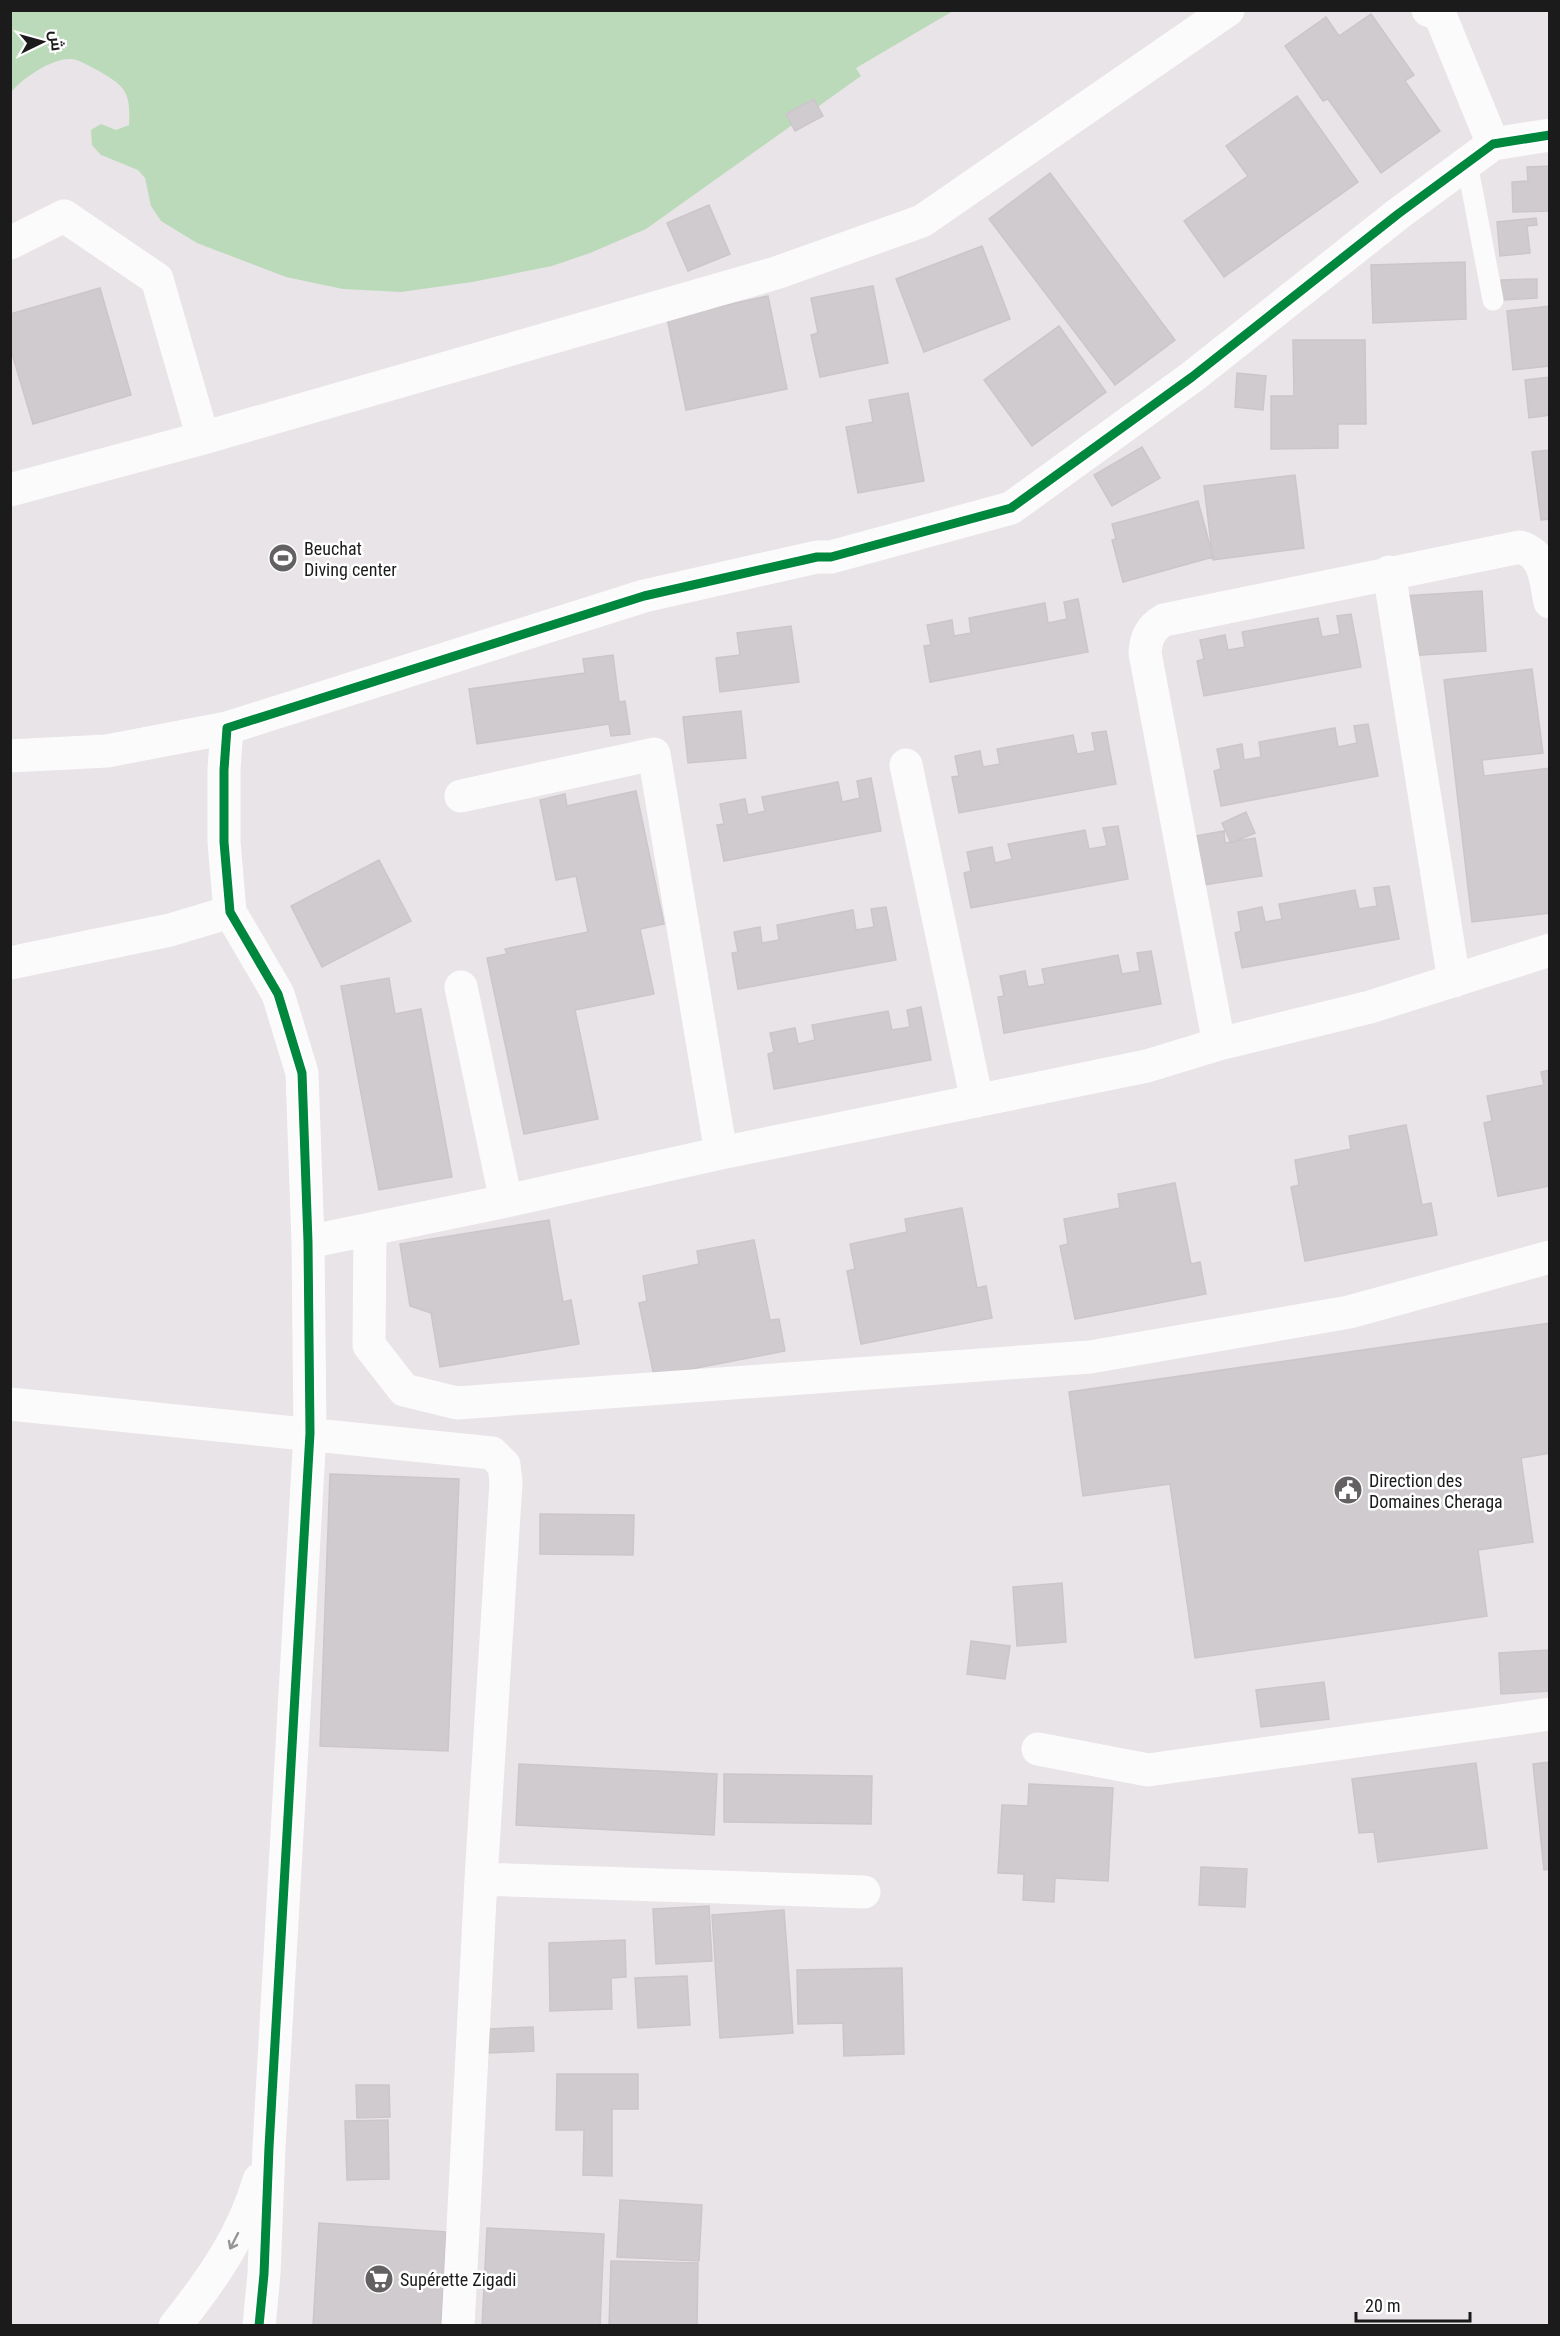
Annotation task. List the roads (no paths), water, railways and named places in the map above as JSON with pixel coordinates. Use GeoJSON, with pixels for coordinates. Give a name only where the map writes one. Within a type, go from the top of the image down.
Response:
{"type":"FeatureCollection","features":[{"type":"Feature","properties":{"kind":"street"},"geometry":{"type":"LineString","coordinates":[[10,490],[203,438],[776,273],[922,221],[1228,10]]}},
{"type":"Feature","properties":{"kind":"street"},"geometry":{"type":"LineString","coordinates":[[1435,12],[1480,154]]}},
{"type":"Feature","properties":{"kind":"street"},"geometry":{"type":"LineString","coordinates":[[10,756],[107,751],[228,728],[644,596],[817,557],[831,557],[1011,508],[1192,377],[1398,214],[1480,154],[1550,135]]}},
{"type":"Feature","properties":{"kind":"street"},"geometry":{"type":"LineString","coordinates":[[10,243],[64,216],[157,279],[203,438]]}},
{"type":"Feature","properties":{"kind":"street"},"geometry":{"type":"LineString","coordinates":[[1219,1044],[1145,653],[1145,643],[1155,625],[1164,620],[1520,546],[1531,550],[1539,558],[1544,568],[1550,602]]}},
{"type":"Feature","properties":{"kind":"street"},"geometry":{"type":"LineString","coordinates":[[1389,572],[1454,981]]}},
{"type":"Feature","properties":{"kind":"street"},"geometry":{"type":"LineString","coordinates":[[228,728],[224,770],[224,842],[230,912],[278,994],[302,1073],[308,1242],[310,1433],[269,2147],[264,2274],[259,2325]]}},
{"type":"Feature","properties":{"kind":"street"},"geometry":{"type":"LineString","coordinates":[[461,796],[654,754],[721,1153]]}},
{"type":"Feature","properties":{"kind":"street"},"geometry":{"type":"LineString","coordinates":[[906,765],[977,1101]]}},
{"type":"Feature","properties":{"kind":"street"},"geometry":{"type":"LineString","coordinates":[[10,963],[170,930],[230,912]]}},
{"type":"Feature","properties":{"kind":"street"},"geometry":{"type":"LineString","coordinates":[[308,1242],[721,1153],[1147,1065],[1219,1044],[1370,1007],[1550,950]]}},
{"type":"Feature","properties":{"kind":"street"},"geometry":{"type":"LineString","coordinates":[[461,987],[506,1201]]}},
{"type":"Feature","properties":{"kind":"street"},"geometry":{"type":"LineString","coordinates":[[370,1230],[369,1345],[404,1390],[457,1403],[1090,1357],[1349,1312],[1550,1257]]}},
{"type":"Feature","properties":{"kind":"street"},"geometry":{"type":"LineString","coordinates":[[10,1404],[492,1453],[504,1465],[506,1482],[481,1879],[459,2325]]}},
{"type":"Feature","properties":{"kind":"street"},"geometry":{"type":"LineString","coordinates":[[1038,1749],[1148,1770],[1550,1714]]}},
{"type":"Feature","properties":{"kind":"street"},"geometry":{"type":"LineString","coordinates":[[481,1879],[864,1892]]}},
{"type":"Feature","properties":{"kind":"street"},"geometry":{"type":"LineString","coordinates":[[175,2325],[206,2288],[234,2244],[254,2197],[269,2147]]}},
{"type":"Feature","properties":{"kind":"lane"},"geometry":{"type":"LineString","coordinates":[[1480,154],[1493,300]]}},
{"type":"Feature","properties":{"kind":"place","name":"Beuchat Diving center"},"geometry":{"type":"Point","coordinates":[283,558]}},
{"type":"Feature","properties":{"kind":"place","name":"Direction des Domaines Cheraga"},"geometry":{"type":"Point","coordinates":[1348,1490]}},
{"type":"Feature","properties":{"kind":"place","name":"Supérette Zigadi"},"geometry":{"type":"Point","coordinates":[379,2279]}}]}
